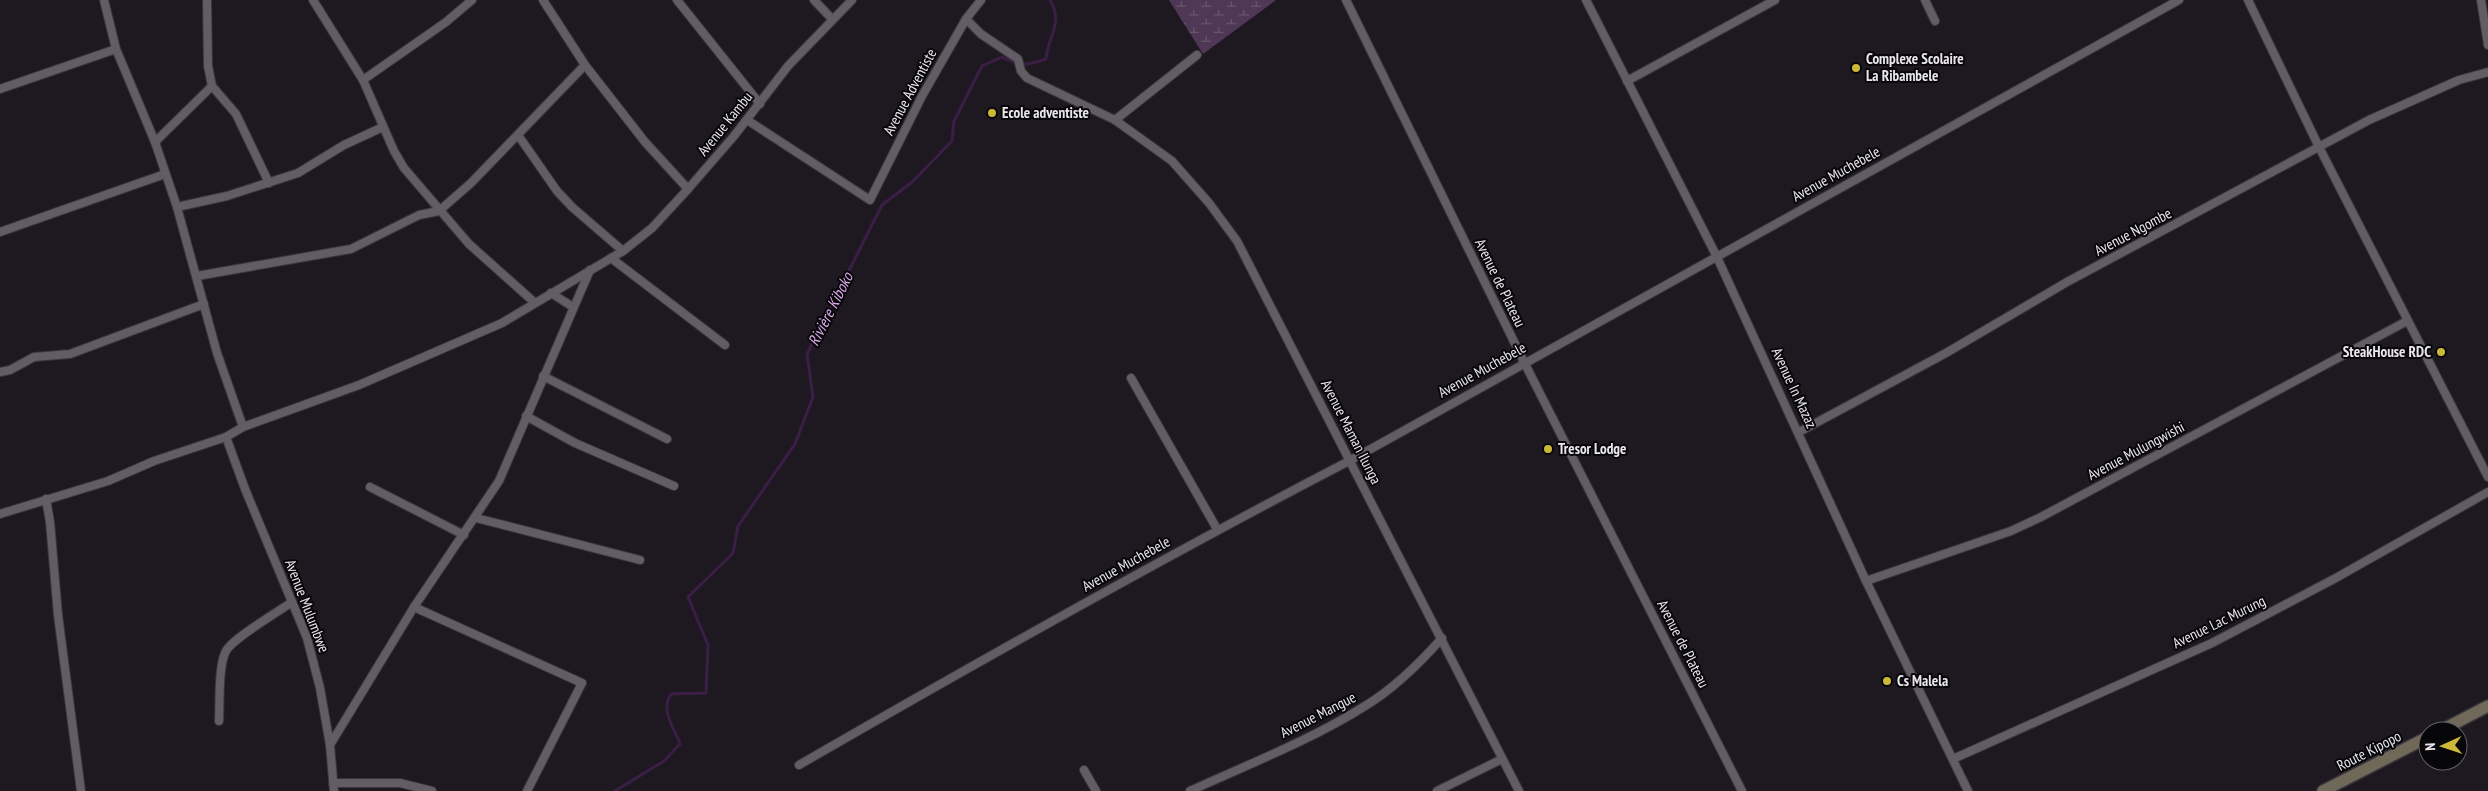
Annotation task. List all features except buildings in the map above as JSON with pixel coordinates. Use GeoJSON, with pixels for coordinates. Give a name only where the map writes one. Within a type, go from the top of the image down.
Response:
{"type":"FeatureCollection","features":[{"type":"Feature","properties":{"kind":"main road"},"geometry":{"type":"LineString","coordinates":[[2459,721],[2488,706]]}},
{"type":"Feature","properties":{"kind":"main road","name":"Route Kipopo"},"geometry":{"type":"LineString","coordinates":[[2323,791],[2418,742]]}},
{"type":"Feature","properties":{"kind":"street"},"geometry":{"type":"LineString","coordinates":[[104,0],[116,49],[154,142],[177,207],[222,367],[243,427]]}},
{"type":"Feature","properties":{"kind":"street"},"geometry":{"type":"LineString","coordinates":[[208,0],[208,66],[212,86],[236,114],[269,183]]}},
{"type":"Feature","properties":{"kind":"street"},"geometry":{"type":"LineString","coordinates":[[313,0],[363,80],[383,127],[404,168],[469,244],[534,302]]}},
{"type":"Feature","properties":{"kind":"street"},"geometry":{"type":"LineString","coordinates":[[363,80],[446,22],[472,0]]}},
{"type":"Feature","properties":{"kind":"street"},"geometry":{"type":"LineString","coordinates":[[543,0],[585,65],[645,142],[688,189]]}},
{"type":"Feature","properties":{"kind":"street"},"geometry":{"type":"LineString","coordinates":[[677,0],[760,104]]}},
{"type":"Feature","properties":{"kind":"street"},"geometry":{"type":"LineString","coordinates":[[814,0],[832,19]]}},
{"type":"Feature","properties":{"kind":"street","name":"Avenue Kambu"},"geometry":{"type":"LineString","coordinates":[[0,514],[108,481],[154,462],[226,437],[243,427],[359,385],[421,360],[502,323],[534,302],[623,251],[652,228],[688,189],[747,120],[788,66],[852,0]]}},
{"type":"Feature","properties":{"kind":"street","name":"Avenue Adventiste"},"geometry":{"type":"LineString","coordinates":[[747,120],[870,200],[922,96],[966,19],[981,0]]}},
{"type":"Feature","properties":{"kind":"street","name":"Avenue de Plateau"},"geometry":{"type":"LineString","coordinates":[[1346,0],[1524,362],[1742,791]]}},
{"type":"Feature","properties":{"kind":"street","name":"Avenue In Mazaz"},"geometry":{"type":"LineString","coordinates":[[1586,0],[1716,255],[1866,581],[1968,791]]}},
{"type":"Feature","properties":{"kind":"street"},"geometry":{"type":"LineString","coordinates":[[1627,80],[1774,0]]}},
{"type":"Feature","properties":{"kind":"street"},"geometry":{"type":"LineString","coordinates":[[1925,0],[1935,21]]}},
{"type":"Feature","properties":{"kind":"street","name":"Avenue Muchebele"},"geometry":{"type":"LineString","coordinates":[[799,765],[888,713],[1217,529],[1350,460],[1716,255],[2179,0]]}},
{"type":"Feature","properties":{"kind":"street"},"geometry":{"type":"LineString","coordinates":[[2248,0],[2319,148],[2488,477]]}},
{"type":"Feature","properties":{"kind":"street"},"geometry":{"type":"LineString","coordinates":[[2481,0],[2488,45]]}},
{"type":"Feature","properties":{"kind":"street","name":"Avenue Maman Ilunga"},"geometry":{"type":"LineString","coordinates":[[966,19],[981,34],[1008,52],[1020,64],[1021,72],[1027,78],[1115,120],[1182,170],[1237,241],[1519,791]]}},
{"type":"Feature","properties":{"kind":"street"},"geometry":{"type":"LineString","coordinates":[[0,89],[116,49]]}},
{"type":"Feature","properties":{"kind":"street"},"geometry":{"type":"LineString","coordinates":[[1115,120],[1197,55]]}},
{"type":"Feature","properties":{"kind":"street"},"geometry":{"type":"LineString","coordinates":[[197,276],[345,251],[419,215],[439,211],[518,135],[585,65]]}},
{"type":"Feature","properties":{"kind":"street","name":"Avenue Ngombe"},"geometry":{"type":"LineString","coordinates":[[1799,432],[1946,353],[2067,282],[2412,99],[2459,80],[2488,72]]}},
{"type":"Feature","properties":{"kind":"street"},"geometry":{"type":"LineString","coordinates":[[154,142],[212,86]]}},
{"type":"Feature","properties":{"kind":"street"},"geometry":{"type":"LineString","coordinates":[[177,207],[227,196],[298,173],[344,145],[383,127]]}},
{"type":"Feature","properties":{"kind":"street"},"geometry":{"type":"LineString","coordinates":[[518,135],[557,191],[572,207],[623,251]]}},
{"type":"Feature","properties":{"kind":"street"},"geometry":{"type":"LineString","coordinates":[[0,232],[165,174]]}},
{"type":"Feature","properties":{"kind":"street"},"geometry":{"type":"LineString","coordinates":[[611,258],[725,345]]}},
{"type":"Feature","properties":{"kind":"street"},"geometry":{"type":"LineString","coordinates":[[330,744],[414,607],[476,518],[499,481],[590,270]]}},
{"type":"Feature","properties":{"kind":"street"},"geometry":{"type":"LineString","coordinates":[[551,293],[573,307]]}},
{"type":"Feature","properties":{"kind":"street"},"geometry":{"type":"LineString","coordinates":[[0,372],[10,370],[34,356],[70,354],[204,304]]}},
{"type":"Feature","properties":{"kind":"street","name":"Avenue Mulungwishi"},"geometry":{"type":"LineString","coordinates":[[1866,581],[2011,531],[2041,517],[2407,321]]}},
{"type":"Feature","properties":{"kind":"street"},"geometry":{"type":"LineString","coordinates":[[543,376],[667,438]]}},
{"type":"Feature","properties":{"kind":"street"},"geometry":{"type":"LineString","coordinates":[[1131,378],[1217,529]]}},
{"type":"Feature","properties":{"kind":"street"},"geometry":{"type":"LineString","coordinates":[[526,416],[575,443],[674,486]]}},
{"type":"Feature","properties":{"kind":"street","name":"Avenue Mulumbwe"},"geometry":{"type":"LineString","coordinates":[[226,437],[313,658],[330,744],[334,787]]}},
{"type":"Feature","properties":{"kind":"street"},"geometry":{"type":"LineString","coordinates":[[370,487],[464,535]]}},
{"type":"Feature","properties":{"kind":"street","name":"Avenue Lac Murung"},"geometry":{"type":"LineString","coordinates":[[1953,759],[2212,643],[2334,579],[2488,492]]}},
{"type":"Feature","properties":{"kind":"street"},"geometry":{"type":"LineString","coordinates":[[46,499],[80,791]]}},
{"type":"Feature","properties":{"kind":"street"},"geometry":{"type":"LineString","coordinates":[[476,518],[640,560]]}},
{"type":"Feature","properties":{"kind":"street"},"geometry":{"type":"LineString","coordinates":[[219,721],[222,666],[226,650],[236,640],[292,602]]}},
{"type":"Feature","properties":{"kind":"street"},"geometry":{"type":"LineString","coordinates":[[414,607],[582,682],[527,791]]}},
{"type":"Feature","properties":{"kind":"street","name":"Avenue Mangue"},"geometry":{"type":"LineString","coordinates":[[1190,791],[1313,734],[1365,706],[1416,666],[1442,638]]}},
{"type":"Feature","properties":{"kind":"street"},"geometry":{"type":"LineString","coordinates":[[1437,791],[1502,759]]}},
{"type":"Feature","properties":{"kind":"street"},"geometry":{"type":"LineString","coordinates":[[1084,770],[1096,791]]}},
{"type":"Feature","properties":{"kind":"street"},"geometry":{"type":"LineString","coordinates":[[334,787],[400,783],[432,791]]}},
{"type":"Feature","properties":{"kind":"green space"},"geometry":{"type":"Polygon","coordinates":[[[1169,0],[1276,0],[1203,54],[1169,0]]]}},
{"type":"Feature","properties":{"kind":"waterway","name":"Rivière Kiboko"},"geometry":{"type":"LineString","coordinates":[[615,791],[664,761],[680,744],[667,713],[668,700],[671,694],[706,693],[708,645],[688,597],[733,553],[738,526],[795,444],[813,397],[807,354],[882,205],[912,182],[952,141],[954,121],[982,66],[1002,57],[1023,64],[1046,59],[1056,16],[1050,0]]}},
{"type":"Feature","properties":{"kind":"place","name":"Complexe Scolaire La Ribambele"},"geometry":{"type":"Point","coordinates":[1856,68]}},
{"type":"Feature","properties":{"kind":"place","name":"Ecole adventiste"},"geometry":{"type":"Point","coordinates":[992,113]}},
{"type":"Feature","properties":{"kind":"place","name":"SteakHouse RDC"},"geometry":{"type":"Point","coordinates":[2441,352]}},
{"type":"Feature","properties":{"kind":"place","name":"Tresor Lodge"},"geometry":{"type":"Point","coordinates":[1548,449]}},
{"type":"Feature","properties":{"kind":"place","name":"Cs Malela"},"geometry":{"type":"Point","coordinates":[1887,681]}}]}
